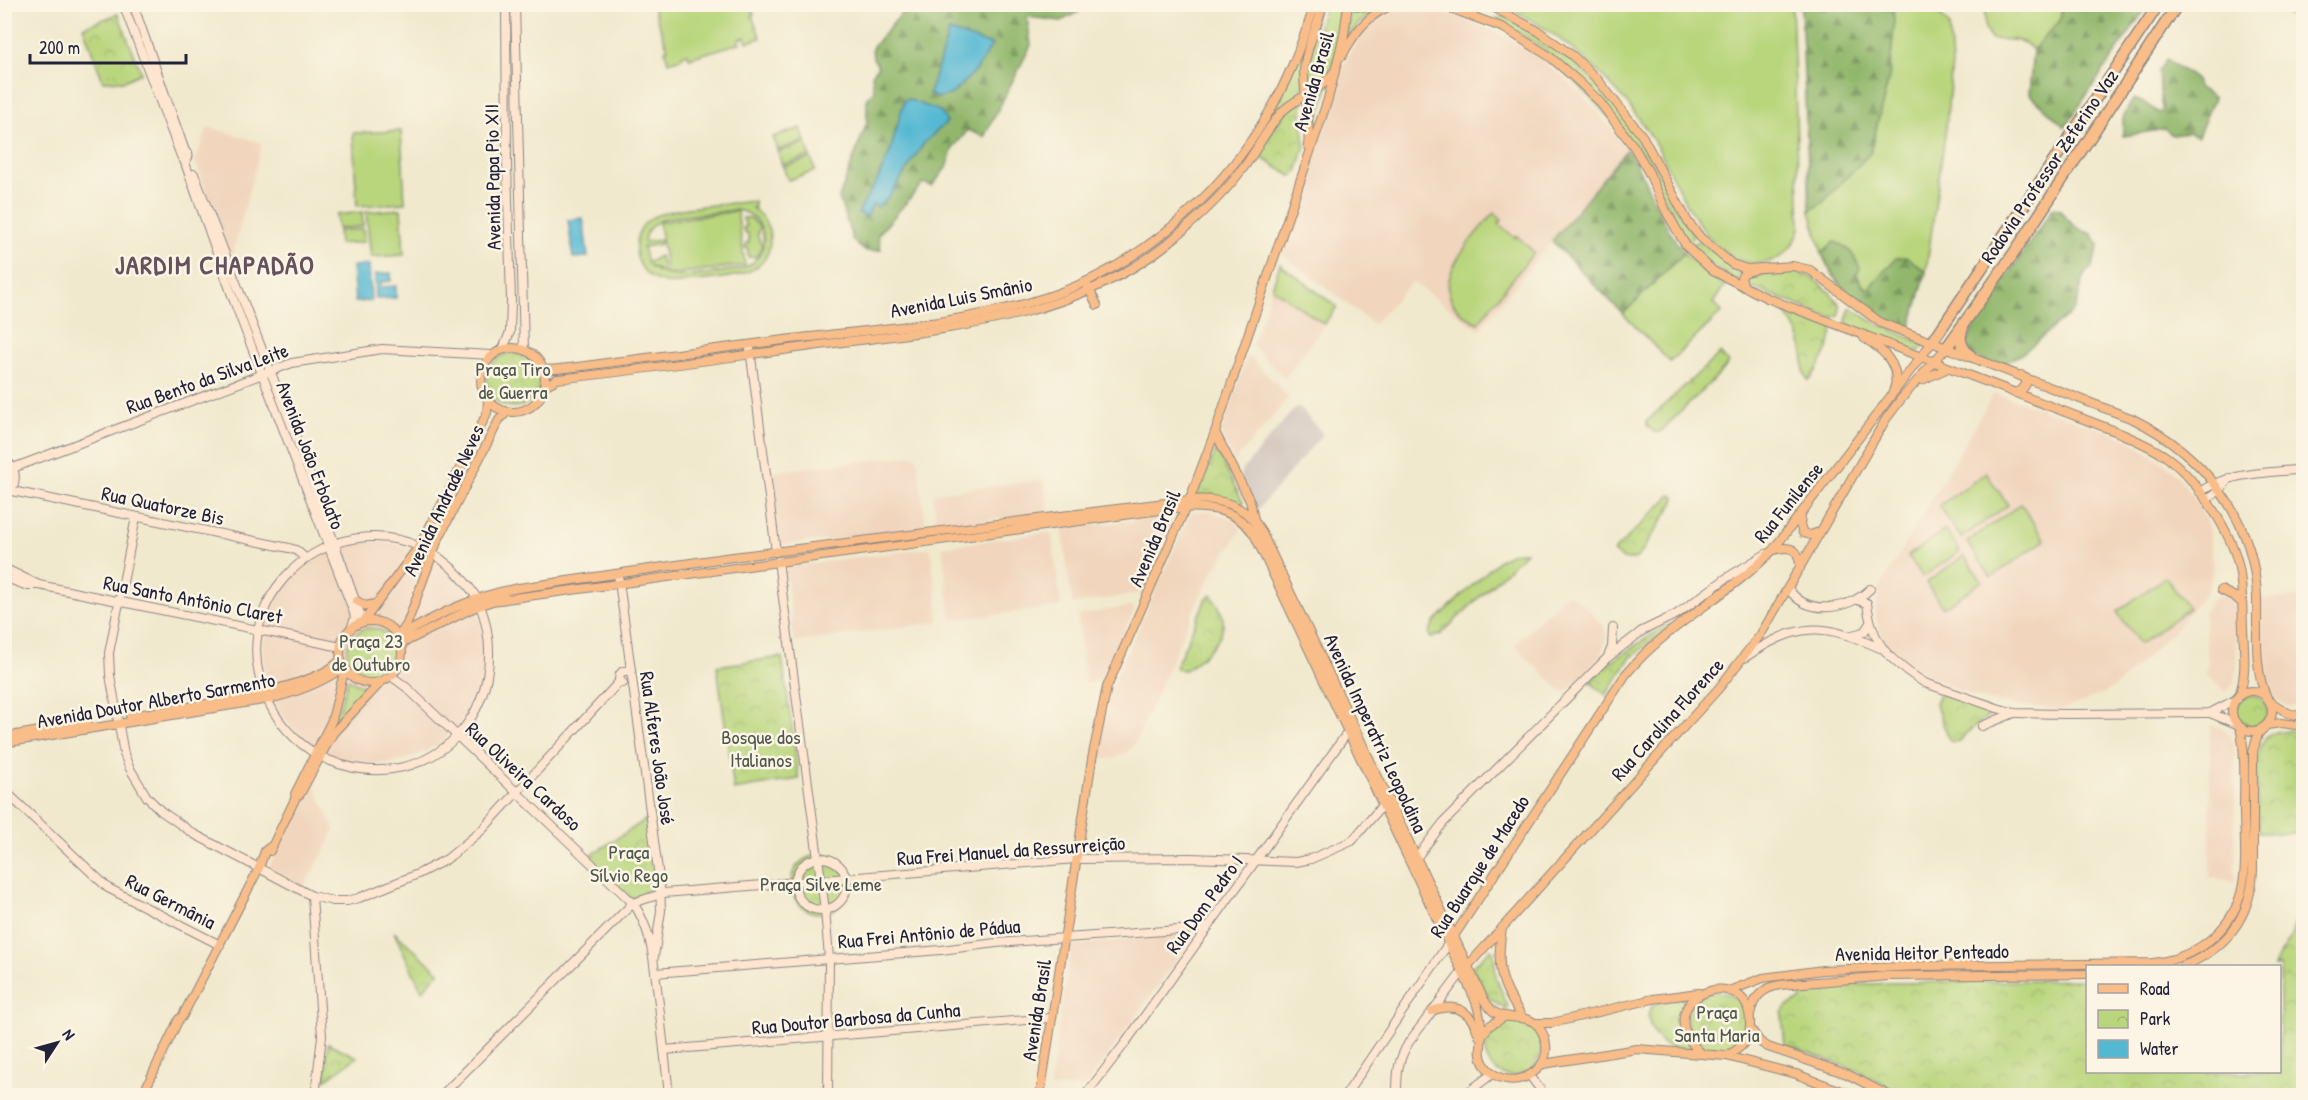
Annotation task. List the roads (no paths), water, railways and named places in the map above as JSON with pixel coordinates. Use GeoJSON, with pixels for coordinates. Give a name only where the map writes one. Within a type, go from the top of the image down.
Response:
{"type":"FeatureCollection","features":[{"type":"Feature","properties":{"kind":"highway","name":"Rodovia Professor Zeferino Vaz"},"geometry":{"type":"LineString","coordinates":[[1933,341],[2159,4]]}},
{"type":"Feature","properties":{"kind":"highway","name":"Rodovia Professor Zeferino Vaz"},"geometry":{"type":"LineString","coordinates":[[1947,346],[2014,253],[2178,4]]}},
{"type":"Feature","properties":{"kind":"highway"},"geometry":{"type":"LineString","coordinates":[[1971,356],[1963,348],[1960,337],[1973,309]]}},
{"type":"Feature","properties":{"kind":"main road","name":"Avenida Luis Smânio"},"geometry":{"type":"LineString","coordinates":[[1088,286],[1160,236],[1196,204],[1233,163],[1273,105],[1315,4]]}},
{"type":"Feature","properties":{"kind":"main road"},"geometry":{"type":"LineString","coordinates":[[1306,161],[1309,125],[1304,71],[1306,55],[1323,4]]}},
{"type":"Feature","properties":{"kind":"main road"},"geometry":{"type":"LineString","coordinates":[[1347,5],[1368,7],[1374,4]]}},
{"type":"Feature","properties":{"kind":"main road"},"geometry":{"type":"LineString","coordinates":[[1337,64],[1352,37],[1364,22],[1381,10],[1396,4]]}},
{"type":"Feature","properties":{"kind":"main road"},"geometry":{"type":"LineString","coordinates":[[1487,4],[1538,31],[1581,64],[1606,88],[1643,137],[1676,202],[1696,232],[1732,264],[1747,269],[1793,266],[1809,270],[1872,318],[1891,327],[2101,405],[2149,427],[2187,454],[2214,482],[2231,505],[2255,567],[2259,678],[2272,712],[2254,743],[2253,870],[2252,887],[2247,905],[2237,924],[2221,944],[2196,961],[2186,965]]}},
{"type":"Feature","properties":{"kind":"main road","name":"Avenida Brasil"},"geometry":{"type":"LineString","coordinates":[[1040,1095],[1050,1018],[1092,759],[1107,687],[1187,504],[1215,432],[1328,99],[1337,64],[1347,5]]}},
{"type":"Feature","properties":{"kind":"main road"},"geometry":{"type":"LineString","coordinates":[[1438,5],[1504,28],[1549,56],[1598,100],[1635,147],[1684,243],[1713,271],[1744,287],[1848,329],[2143,443],[2169,459],[2206,500],[2232,545],[2239,567],[2244,666],[2238,698],[2232,710],[2238,725],[2252,731],[2281,723],[2304,726]]}},
{"type":"Feature","properties":{"kind":"main road"},"geometry":{"type":"LineString","coordinates":[[1487,22],[1495,16],[1498,9]]}},
{"type":"Feature","properties":{"kind":"main road","name":"Avenida Luis Smânio"},"geometry":{"type":"LineString","coordinates":[[543,370],[939,329],[1027,313],[1088,286],[1112,280],[1166,245],[1208,207],[1240,172],[1278,116],[1296,99],[1326,81],[1337,64]]}},
{"type":"Feature","properties":{"kind":"main road"},"geometry":{"type":"LineString","coordinates":[[1684,243],[1693,241],[1696,232]]}},
{"type":"Feature","properties":{"kind":"main road"},"geometry":{"type":"LineString","coordinates":[[1744,287],[1740,281],[1742,275],[1760,269]]}},
{"type":"Feature","properties":{"kind":"main road"},"geometry":{"type":"LineString","coordinates":[[1088,286],[1097,305]]}},
{"type":"Feature","properties":{"kind":"main road"},"geometry":{"type":"LineString","coordinates":[[1848,329],[1874,344],[1888,357],[1894,367],[1896,382],[1890,399]]}},
{"type":"Feature","properties":{"kind":"main road","name":"Rua Funilense"},"geometry":{"type":"LineString","coordinates":[[1641,656],[1772,551],[1933,341]]}},
{"type":"Feature","properties":{"kind":"main road","name":"Rua Carolina Florence"},"geometry":{"type":"LineString","coordinates":[[1465,969],[1719,688],[1742,659],[1761,634],[1886,419],[1947,346]]}},
{"type":"Feature","properties":{"kind":"main road"},"geometry":{"type":"LineString","coordinates":[[514,347],[524,349],[539,361],[543,370],[542,395],[530,408],[519,412],[507,412],[494,406],[488,400],[483,393],[480,377],[491,355],[514,347]]}},
{"type":"Feature","properties":{"kind":"main road","name":"Avenida Luis Smânio"},"geometry":{"type":"LineString","coordinates":[[544,386],[557,379],[750,349]]}},
{"type":"Feature","properties":{"kind":"main road"},"geometry":{"type":"LineString","coordinates":[[1913,385],[1948,368]]}},
{"type":"Feature","properties":{"kind":"main road"},"geometry":{"type":"LineString","coordinates":[[2014,393],[2022,390],[2026,384],[2026,380],[2020,374]]}},
{"type":"Feature","properties":{"kind":"main road","name":"Avenida Andrade Neves"},"geometry":{"type":"LineString","coordinates":[[363,622],[419,546],[487,413],[488,400]]}},
{"type":"Feature","properties":{"kind":"main road","name":"Avenida Andrade Neves"},"geometry":{"type":"LineString","coordinates":[[400,641],[433,552],[499,420],[507,412]]}},
{"type":"Feature","properties":{"kind":"main road"},"geometry":{"type":"LineString","coordinates":[[1215,432],[1250,501],[1254,520]]}},
{"type":"Feature","properties":{"kind":"main road","name":"Avenida Imperatriz Leopoldina"},"geometry":{"type":"LineString","coordinates":[[1187,504],[1212,499],[1227,501],[1243,510],[1254,520],[1319,650],[1417,857],[1451,940]]}},
{"type":"Feature","properties":{"kind":"main road"},"geometry":{"type":"LineString","coordinates":[[619,578],[776,552],[1187,504]]}},
{"type":"Feature","properties":{"kind":"main road"},"geometry":{"type":"LineString","coordinates":[[400,641],[431,619],[519,588],[778,561],[1157,511],[1187,504]]}},
{"type":"Feature","properties":{"kind":"main road","name":"Avenida Imperatriz Leopoldina"},"geometry":{"type":"LineString","coordinates":[[1187,504],[1234,515],[1254,534],[1411,866],[1465,969],[1478,1006],[1481,1039]]}},
{"type":"Feature","properties":{"kind":"main road"},"geometry":{"type":"LineString","coordinates":[[1157,511],[1171,515],[1175,527],[1173,537]]}},
{"type":"Feature","properties":{"kind":"main road"},"geometry":{"type":"LineString","coordinates":[[1801,515],[1800,525],[1803,533],[1812,535],[1820,532]]}},
{"type":"Feature","properties":{"kind":"main road"},"geometry":{"type":"LineString","coordinates":[[1772,551],[1782,548],[1794,549],[1799,556],[1800,568]]}},
{"type":"Feature","properties":{"kind":"main road"},"geometry":{"type":"LineString","coordinates":[[2221,590],[2242,601],[2257,600]]}},
{"type":"Feature","properties":{"kind":"main road"},"geometry":{"type":"LineString","coordinates":[[357,601],[366,606],[375,604]]}},
{"type":"Feature","properties":{"kind":"main road"},"geometry":{"type":"LineString","coordinates":[[400,641],[479,601]]}},
{"type":"Feature","properties":{"kind":"main road"},"geometry":{"type":"LineString","coordinates":[[412,608],[420,619],[431,619]]}},
{"type":"Feature","properties":{"kind":"main road"},"geometry":{"type":"LineString","coordinates":[[142,1094],[174,1033],[183,1021],[182,1017],[259,868],[263,865],[296,797],[300,794],[332,720],[343,664],[341,647],[346,634],[352,627],[363,622],[381,622],[391,628],[400,641],[401,662],[333,733],[317,755]]}},
{"type":"Feature","properties":{"kind":"main road","name":"Rua Buarque de Macedo"},"geometry":{"type":"LineString","coordinates":[[1451,940],[1612,694],[1641,656]]}},
{"type":"Feature","properties":{"kind":"main road"},"geometry":{"type":"LineString","coordinates":[[343,664],[352,676],[361,681],[372,683],[387,679]]}},
{"type":"Feature","properties":{"kind":"main road","name":"Avenida Doutor Alberto Sarmento"},"geometry":{"type":"LineString","coordinates":[[4,743],[266,696],[343,664]]}},
{"type":"Feature","properties":{"kind":"main road"},"geometry":{"type":"LineString","coordinates":[[2238,698],[2248,692],[2255,692],[2288,713],[2304,717]]}},
{"type":"Feature","properties":{"kind":"main road","name":"Avenida Doutor Alberto Sarmento"},"geometry":{"type":"LineString","coordinates":[[4,737],[119,721]]}},
{"type":"Feature","properties":{"kind":"main road","name":"Avenida Heitor Penteado"},"geometry":{"type":"LineString","coordinates":[[1729,991],[1763,978],[1823,970],[2153,963],[2179,959],[2217,934],[2231,917],[2241,893],[2244,865],[2244,751],[2238,725]]}},
{"type":"Feature","properties":{"kind":"main road"},"geometry":{"type":"LineString","coordinates":[[1347,733],[1359,737]]}},
{"type":"Feature","properties":{"kind":"main road"},"geometry":{"type":"LineString","coordinates":[[1502,927],[1498,963],[1501,977],[1506,991],[1523,1018]]}},
{"type":"Feature","properties":{"kind":"main road","name":"Avenida Imperatriz Leopoldina"},"geometry":{"type":"LineString","coordinates":[[1465,969],[1490,1008],[1506,1016]]}},
{"type":"Feature","properties":{"kind":"main road","name":"Avenida Heitor Penteado"},"geometry":{"type":"LineString","coordinates":[[1750,1016],[1759,994],[1779,985],[1888,976],[2086,974]]}},
{"type":"Feature","properties":{"kind":"main road"},"geometry":{"type":"LineString","coordinates":[[1481,1039],[1489,1026],[1506,1016],[1523,1018],[1535,1023],[1552,1023],[1653,999],[1713,989],[1729,991],[1744,1003],[1750,1016],[1748,1036],[1739,1048],[1726,1056]]}},
{"type":"Feature","properties":{"kind":"main road"},"geometry":{"type":"LineString","coordinates":[[1699,993],[1688,1008],[1684,1024],[1689,1040],[1701,1053]]}},
{"type":"Feature","properties":{"kind":"main road"},"geometry":{"type":"LineString","coordinates":[[1432,1011],[1445,1006],[1456,1008],[1466,1014],[1474,1023],[1481,1039],[1481,1056],[1484,1064],[1498,1078],[1512,1082],[1531,1077],[1543,1064],[1546,1054],[1545,1040],[1535,1023]]}},
{"type":"Feature","properties":{"kind":"main road"},"geometry":{"type":"LineString","coordinates":[[1750,1028],[1760,1042],[1768,1047],[1847,1074],[1890,1095]]}},
{"type":"Feature","properties":{"kind":"main road"},"geometry":{"type":"LineString","coordinates":[[1543,1064],[1636,1049],[1701,1053],[1726,1056],[1796,1074],[1855,1095]]}},
{"type":"Feature","properties":{"kind":"street","name":"Avenida João Erbolato"},"geometry":{"type":"LineString","coordinates":[[123,4],[271,370],[353,610],[355,617],[352,627]]}},
{"type":"Feature","properties":{"kind":"street","name":"Avenida João Erbolato"},"geometry":{"type":"LineString","coordinates":[[133,4],[184,157],[262,373],[357,601],[363,622]]}},
{"type":"Feature","properties":{"kind":"street","name":"Avenida Papa Pio XII"},"geometry":{"type":"LineString","coordinates":[[503,349],[510,332],[511,301],[506,4]]}},
{"type":"Feature","properties":{"kind":"street","name":"Avenida Papa Pio XII"},"geometry":{"type":"LineString","coordinates":[[515,4],[524,349]]}},
{"type":"Feature","properties":{"kind":"street"},"geometry":{"type":"LineString","coordinates":[[132,29],[141,25]]}},
{"type":"Feature","properties":{"kind":"street","name":"Rua Bento da Silva Leite"},"geometry":{"type":"LineString","coordinates":[[13,468],[262,373],[302,361],[382,349],[491,355]]}},
{"type":"Feature","properties":{"kind":"street"},"geometry":{"type":"LineString","coordinates":[[750,349],[776,552]]}},
{"type":"Feature","properties":{"kind":"street"},"geometry":{"type":"LineString","coordinates":[[4,459],[13,468],[15,483],[12,490],[4,497]]}},
{"type":"Feature","properties":{"kind":"street"},"geometry":{"type":"LineString","coordinates":[[2200,492],[2214,482],[2229,478],[2304,468]]}},
{"type":"Feature","properties":{"kind":"street"},"geometry":{"type":"LineString","coordinates":[[2206,500],[2220,490],[2229,478]]}},
{"type":"Feature","properties":{"kind":"street","name":"Rua Quatorze Bis"},"geometry":{"type":"LineString","coordinates":[[12,490],[289,548],[296,550],[306,558]]}},
{"type":"Feature","properties":{"kind":"street"},"geometry":{"type":"LineString","coordinates":[[136,517],[109,653],[110,675],[129,767],[147,798],[194,834],[312,896],[333,901],[353,900],[434,866],[470,841],[620,681],[620,673],[630,671]]}},
{"type":"Feature","properties":{"kind":"street"},"geometry":{"type":"LineString","coordinates":[[378,537],[398,539],[419,546],[433,552],[459,574],[479,601],[489,636],[489,674],[476,710],[458,735],[427,758],[391,769],[355,768],[317,755],[296,739],[284,726],[266,696],[258,667],[260,629],[268,603],[289,573],[306,558],[332,544],[354,538],[378,537]]}},
{"type":"Feature","properties":{"kind":"street"},"geometry":{"type":"LineString","coordinates":[[1411,866],[1443,824],[1607,658],[1625,644],[1688,607],[1734,573],[1772,551]]}},
{"type":"Feature","properties":{"kind":"street"},"geometry":{"type":"LineString","coordinates":[[778,561],[825,910],[829,958],[828,1095]]}},
{"type":"Feature","properties":{"kind":"street","name":"Rua Santo Antônio Claret"},"geometry":{"type":"LineString","coordinates":[[4,568],[39,585]]}},
{"type":"Feature","properties":{"kind":"street","name":"Rua Santo Antônio Claret"},"geometry":{"type":"LineString","coordinates":[[4,577],[25,585],[39,585],[341,647]]}},
{"type":"Feature","properties":{"kind":"street","name":"Rua Alferes João José"},"geometry":{"type":"LineString","coordinates":[[619,578],[631,683],[661,893],[658,942],[653,962]]}},
{"type":"Feature","properties":{"kind":"street"},"geometry":{"type":"LineString","coordinates":[[1788,588],[1796,598],[1819,607],[1831,607],[1857,600],[1870,589]]}},
{"type":"Feature","properties":{"kind":"street"},"geometry":{"type":"LineString","coordinates":[[1857,600],[1868,603],[1870,623],[1881,648]]}},
{"type":"Feature","properties":{"kind":"street"},"geometry":{"type":"LineString","coordinates":[[1852,635],[1864,632],[1870,623]]}},
{"type":"Feature","properties":{"kind":"street"},"geometry":{"type":"LineString","coordinates":[[1607,658],[1612,647],[1613,628]]}},
{"type":"Feature","properties":{"kind":"street"},"geometry":{"type":"LineString","coordinates":[[1742,659],[1777,638],[1809,628],[1837,630],[1881,648],[1925,683],[2015,713],[2210,713],[2238,725]]}},
{"type":"Feature","properties":{"kind":"street","name":"Rua Oliveira Cardoso"},"geometry":{"type":"LineString","coordinates":[[387,679],[406,687],[518,791],[633,903],[646,925],[653,962],[669,1095]]}},
{"type":"Feature","properties":{"kind":"street"},"geometry":{"type":"LineString","coordinates":[[620,681],[624,684],[631,683]]}},
{"type":"Feature","properties":{"kind":"street"},"geometry":{"type":"LineString","coordinates":[[2210,713],[2238,698]]}},
{"type":"Feature","properties":{"kind":"street"},"geometry":{"type":"LineString","coordinates":[[1982,726],[2015,713]]}},
{"type":"Feature","properties":{"kind":"street","name":"Rua Dom Pedro I"},"geometry":{"type":"LineString","coordinates":[[1087,1093],[1121,1050],[1347,733]]}},
{"type":"Feature","properties":{"kind":"street","name":"Rua Germânia"},"geometry":{"type":"LineString","coordinates":[[4,790],[108,888],[220,945]]}},
{"type":"Feature","properties":{"kind":"street","name":"Rua Frei Manuel da Ressurreição"},"geometry":{"type":"LineString","coordinates":[[441,1095],[633,903],[661,893],[1076,859],[1236,859],[1296,862],[1311,859],[1343,846],[1358,835],[1389,798]]}},
{"type":"Feature","properties":{"kind":"street"},"geometry":{"type":"LineString","coordinates":[[1270,841],[1270,854],[1281,861]]}},
{"type":"Feature","properties":{"kind":"street"},"geometry":{"type":"LineString","coordinates":[[817,858],[836,863],[846,879],[846,891],[841,901],[825,910],[810,908],[796,890],[795,883],[798,873],[804,865],[817,858]]}},
{"type":"Feature","properties":{"kind":"street"},"geometry":{"type":"LineString","coordinates":[[1236,859],[1246,867],[1248,872]]}},
{"type":"Feature","properties":{"kind":"street"},"geometry":{"type":"LineString","coordinates":[[312,896],[322,1036],[315,1095]]}},
{"type":"Feature","properties":{"kind":"street","name":"Rua Frei Antônio de Pádua"},"geometry":{"type":"LineString","coordinates":[[655,973],[1206,928]]}},
{"type":"Feature","properties":{"kind":"street","name":"Rua Buarque de Macedo"},"geometry":{"type":"LineString","coordinates":[[1346,1095],[1451,940]]}},
{"type":"Feature","properties":{"kind":"street","name":"Rua Carolina Florence"},"geometry":{"type":"LineString","coordinates":[[1397,1095],[1396,1070],[1401,1054],[1465,969]]}},
{"type":"Feature","properties":{"kind":"street","name":"Rua Doutor Barbosa da Cunha"},"geometry":{"type":"LineString","coordinates":[[664,1050],[1050,1018]]}},
{"type":"Feature","properties":{"kind":"street"},"geometry":{"type":"LineString","coordinates":[[1463,1095],[1492,1074]]}},
{"type":"Feature","properties":{"kind":"street"},"geometry":{"type":"LineString","coordinates":[[1531,1077],[1545,1095]]}},
{"type":"Feature","properties":{"kind":"water"},"geometry":{"type":"Polygon","coordinates":[[[949,31],[992,45],[975,71],[952,94],[937,98],[929,94],[949,31]]]}},
{"type":"Feature","properties":{"kind":"water"},"geometry":{"type":"Polygon","coordinates":[[[907,99],[940,111],[947,122],[924,143],[889,197],[878,207],[873,204],[867,217],[858,213],[879,177],[890,152],[904,101],[907,99]]]}},
{"type":"Feature","properties":{"kind":"water"},"geometry":{"type":"Polygon","coordinates":[[[583,218],[588,257],[573,258],[568,220],[583,218]]]}},
{"type":"Feature","properties":{"kind":"water"},"geometry":{"type":"Polygon","coordinates":[[[369,265],[371,301],[355,302],[352,266],[369,265]]]}},
{"type":"Feature","properties":{"kind":"water"},"geometry":{"type":"Polygon","coordinates":[[[391,273],[391,281],[381,282],[381,287],[396,286],[396,298],[376,299],[375,274],[391,273]]]}},
{"type":"Feature","properties":{"kind":"district","name":"JARDIM CHAPADÃO"},"geometry":{"type":"Point","coordinates":[215,264]}},
{"type":"Feature","properties":{"kind":"park label","name":"Praça Tiro de Guerra"},"geometry":{"type":"Point","coordinates":[513,380]}},
{"type":"Feature","properties":{"kind":"park label","name":"Praça 23 de Outubro"},"geometry":{"type":"Point","coordinates":[371,652]}},
{"type":"Feature","properties":{"kind":"park label","name":"Bosque dos Italianos"},"geometry":{"type":"Point","coordinates":[761,748]}},
{"type":"Feature","properties":{"kind":"park label","name":"Praça Sílvio Rego"},"geometry":{"type":"Point","coordinates":[629,862]}},
{"type":"Feature","properties":{"kind":"park label","name":"Praça Silve Leme"},"geometry":{"type":"Point","coordinates":[821,883]}},
{"type":"Feature","properties":{"kind":"park label","name":"Praça Santa Maria"},"geometry":{"type":"Point","coordinates":[1717,1022]}}]}
